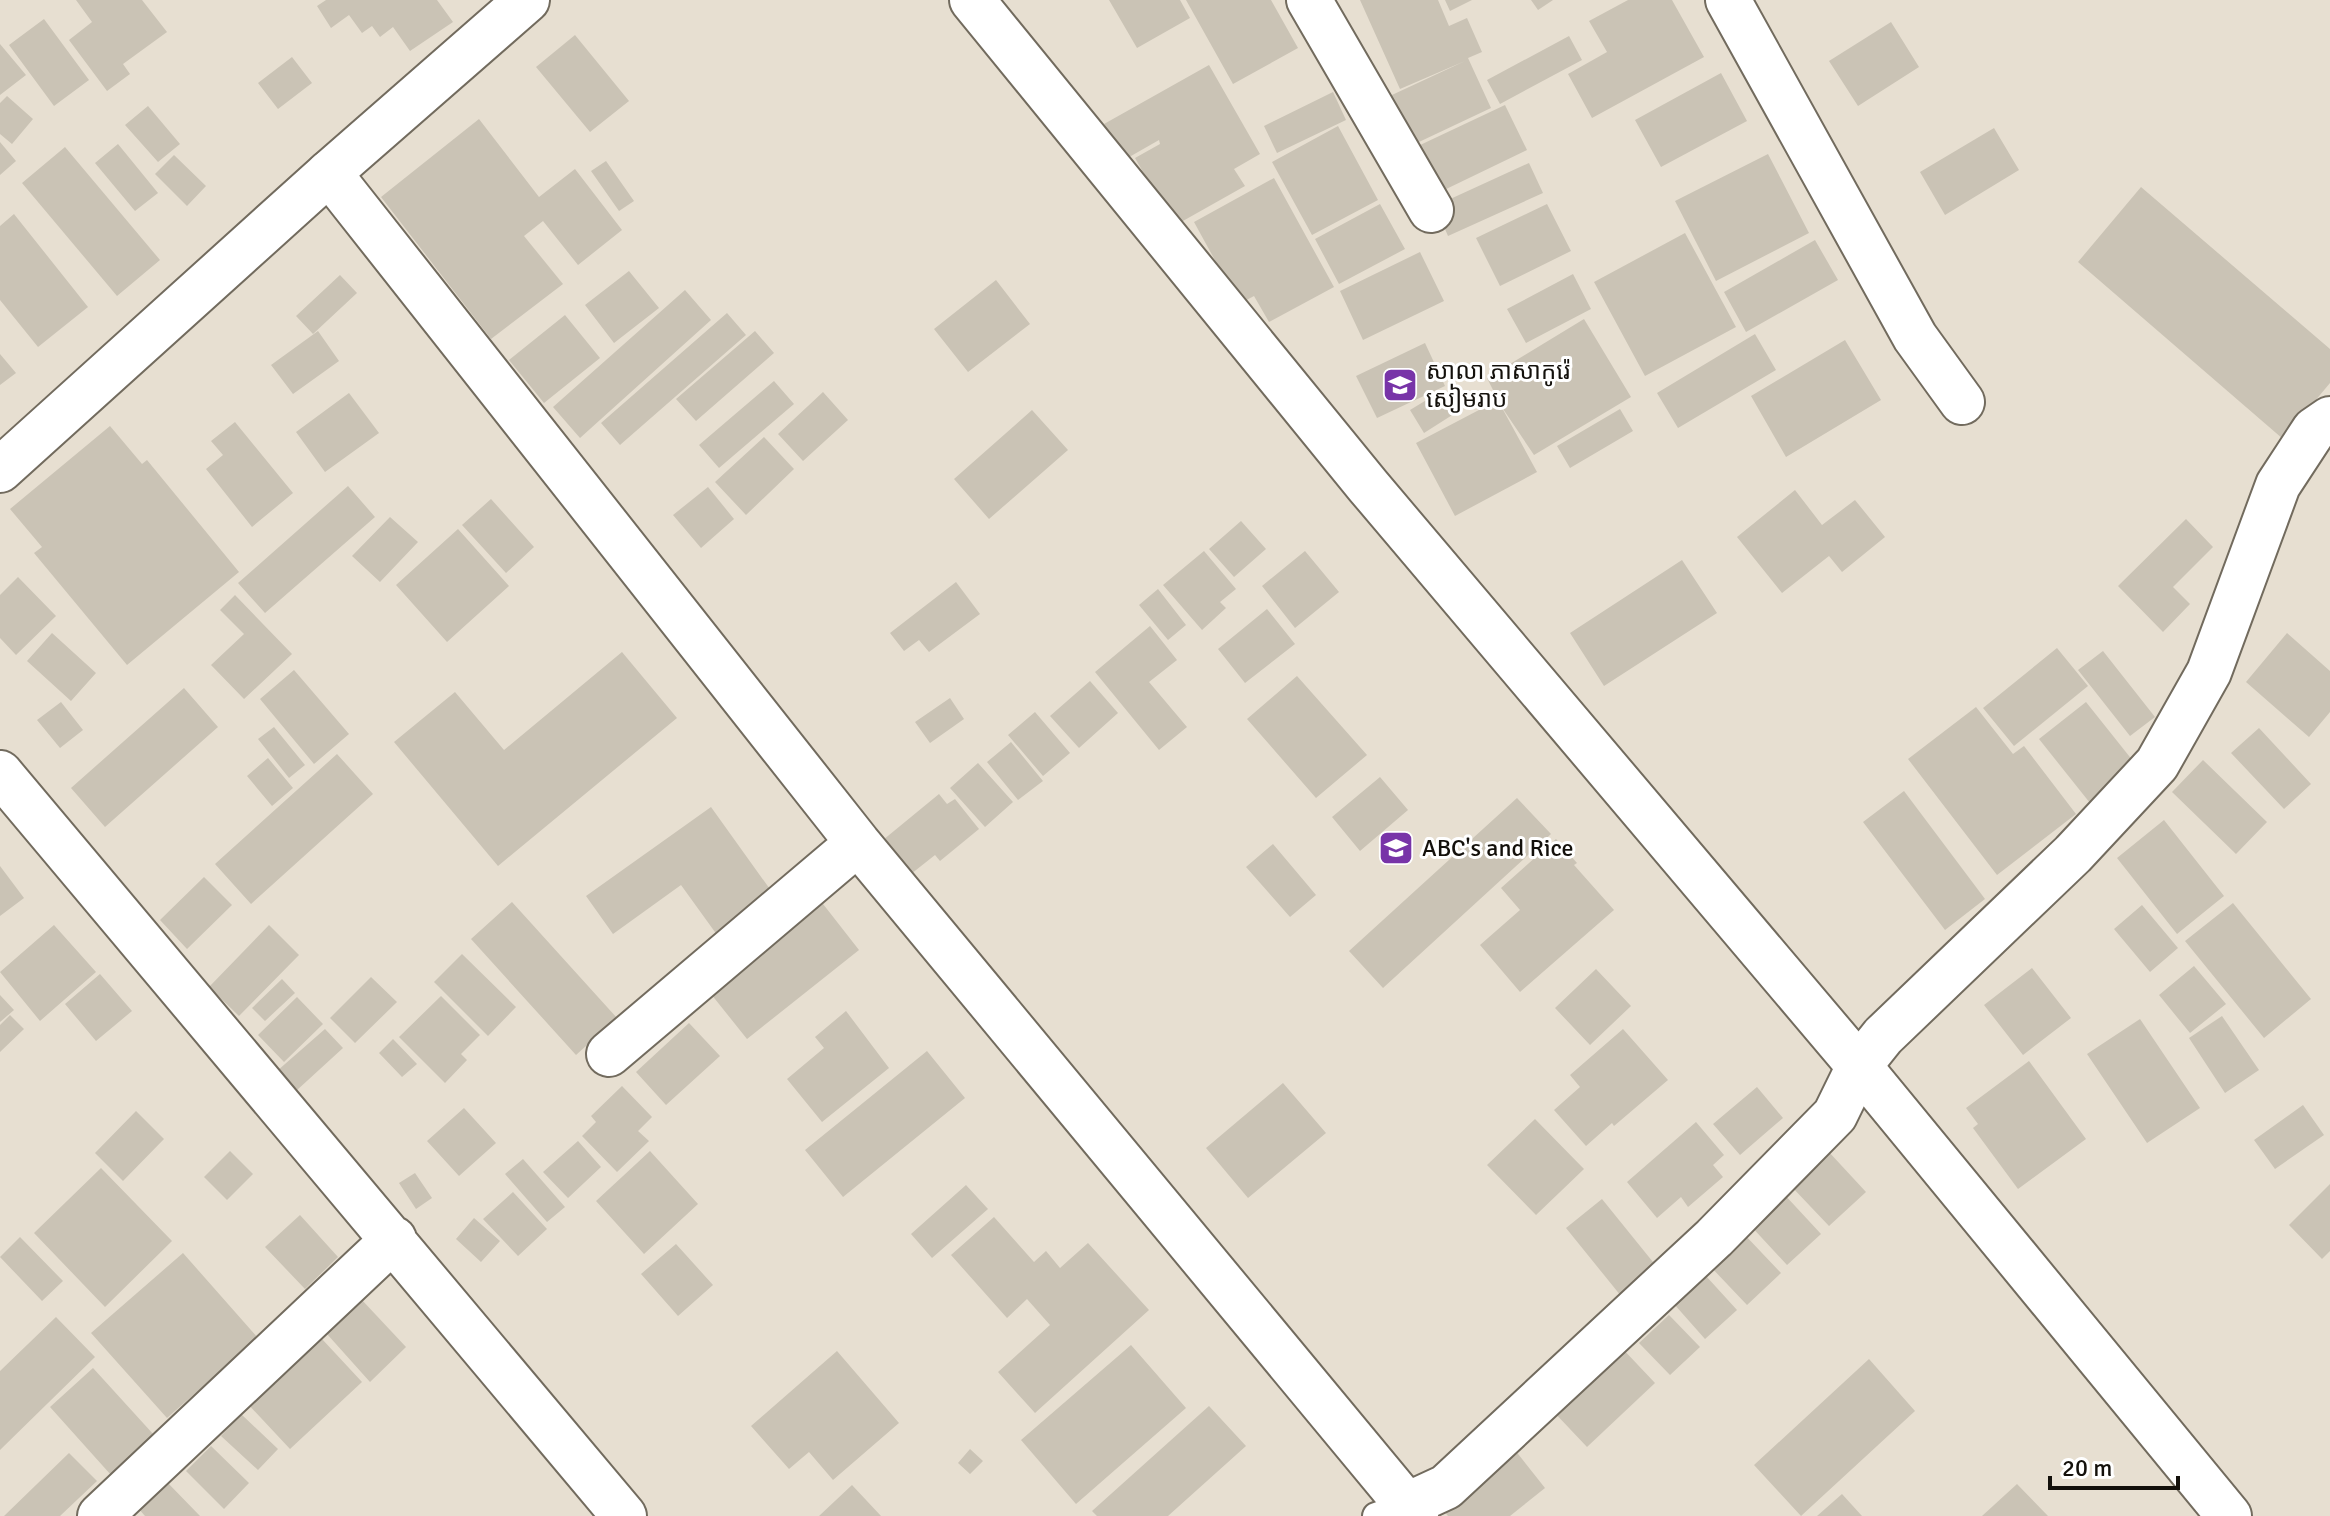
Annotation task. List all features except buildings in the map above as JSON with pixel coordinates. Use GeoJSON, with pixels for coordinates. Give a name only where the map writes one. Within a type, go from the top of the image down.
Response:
{"type":"FeatureCollection","features":[{"type":"Feature","properties":{"kind":"street"},"geometry":{"type":"LineString","coordinates":[[0,470],[329,173],[527,0]]}},
{"type":"Feature","properties":{"kind":"street"},"geometry":{"type":"LineString","coordinates":[[972,0],[1368,486],[1859,1066],[2229,1516]]}},
{"type":"Feature","properties":{"kind":"street"},"geometry":{"type":"LineString","coordinates":[[1309,0],[1431,210]]}},
{"type":"Feature","properties":{"kind":"street"},"geometry":{"type":"LineString","coordinates":[[1728,0],[1915,337],[1962,402]]}},
{"type":"Feature","properties":{"kind":"street"},"geometry":{"type":"LineString","coordinates":[[329,173],[858,843],[1400,1512],[1446,1487],[1714,1238],[1835,1115],[1859,1066],[1883,1036],[2073,854],[2157,764],[2209,672],[2278,485],[2314,430],[2330,419]]}},
{"type":"Feature","properties":{"kind":"street"},"geometry":{"type":"LineString","coordinates":[[0,773],[624,1516]]}},
{"type":"Feature","properties":{"kind":"street"},"geometry":{"type":"LineString","coordinates":[[609,1054],[858,843]]}},
{"type":"Feature","properties":{"kind":"street"},"geometry":{"type":"LineString","coordinates":[[100,1516],[394,1239]]}},
{"type":"Feature","properties":{"kind":"place","name":"សាលា ភាសាកូរ៉េ សៀមរាប"},"geometry":{"type":"Point","coordinates":[1400,385]}},
{"type":"Feature","properties":{"kind":"place","name":"ABC's and Rice"},"geometry":{"type":"Point","coordinates":[1396,848]}}]}
